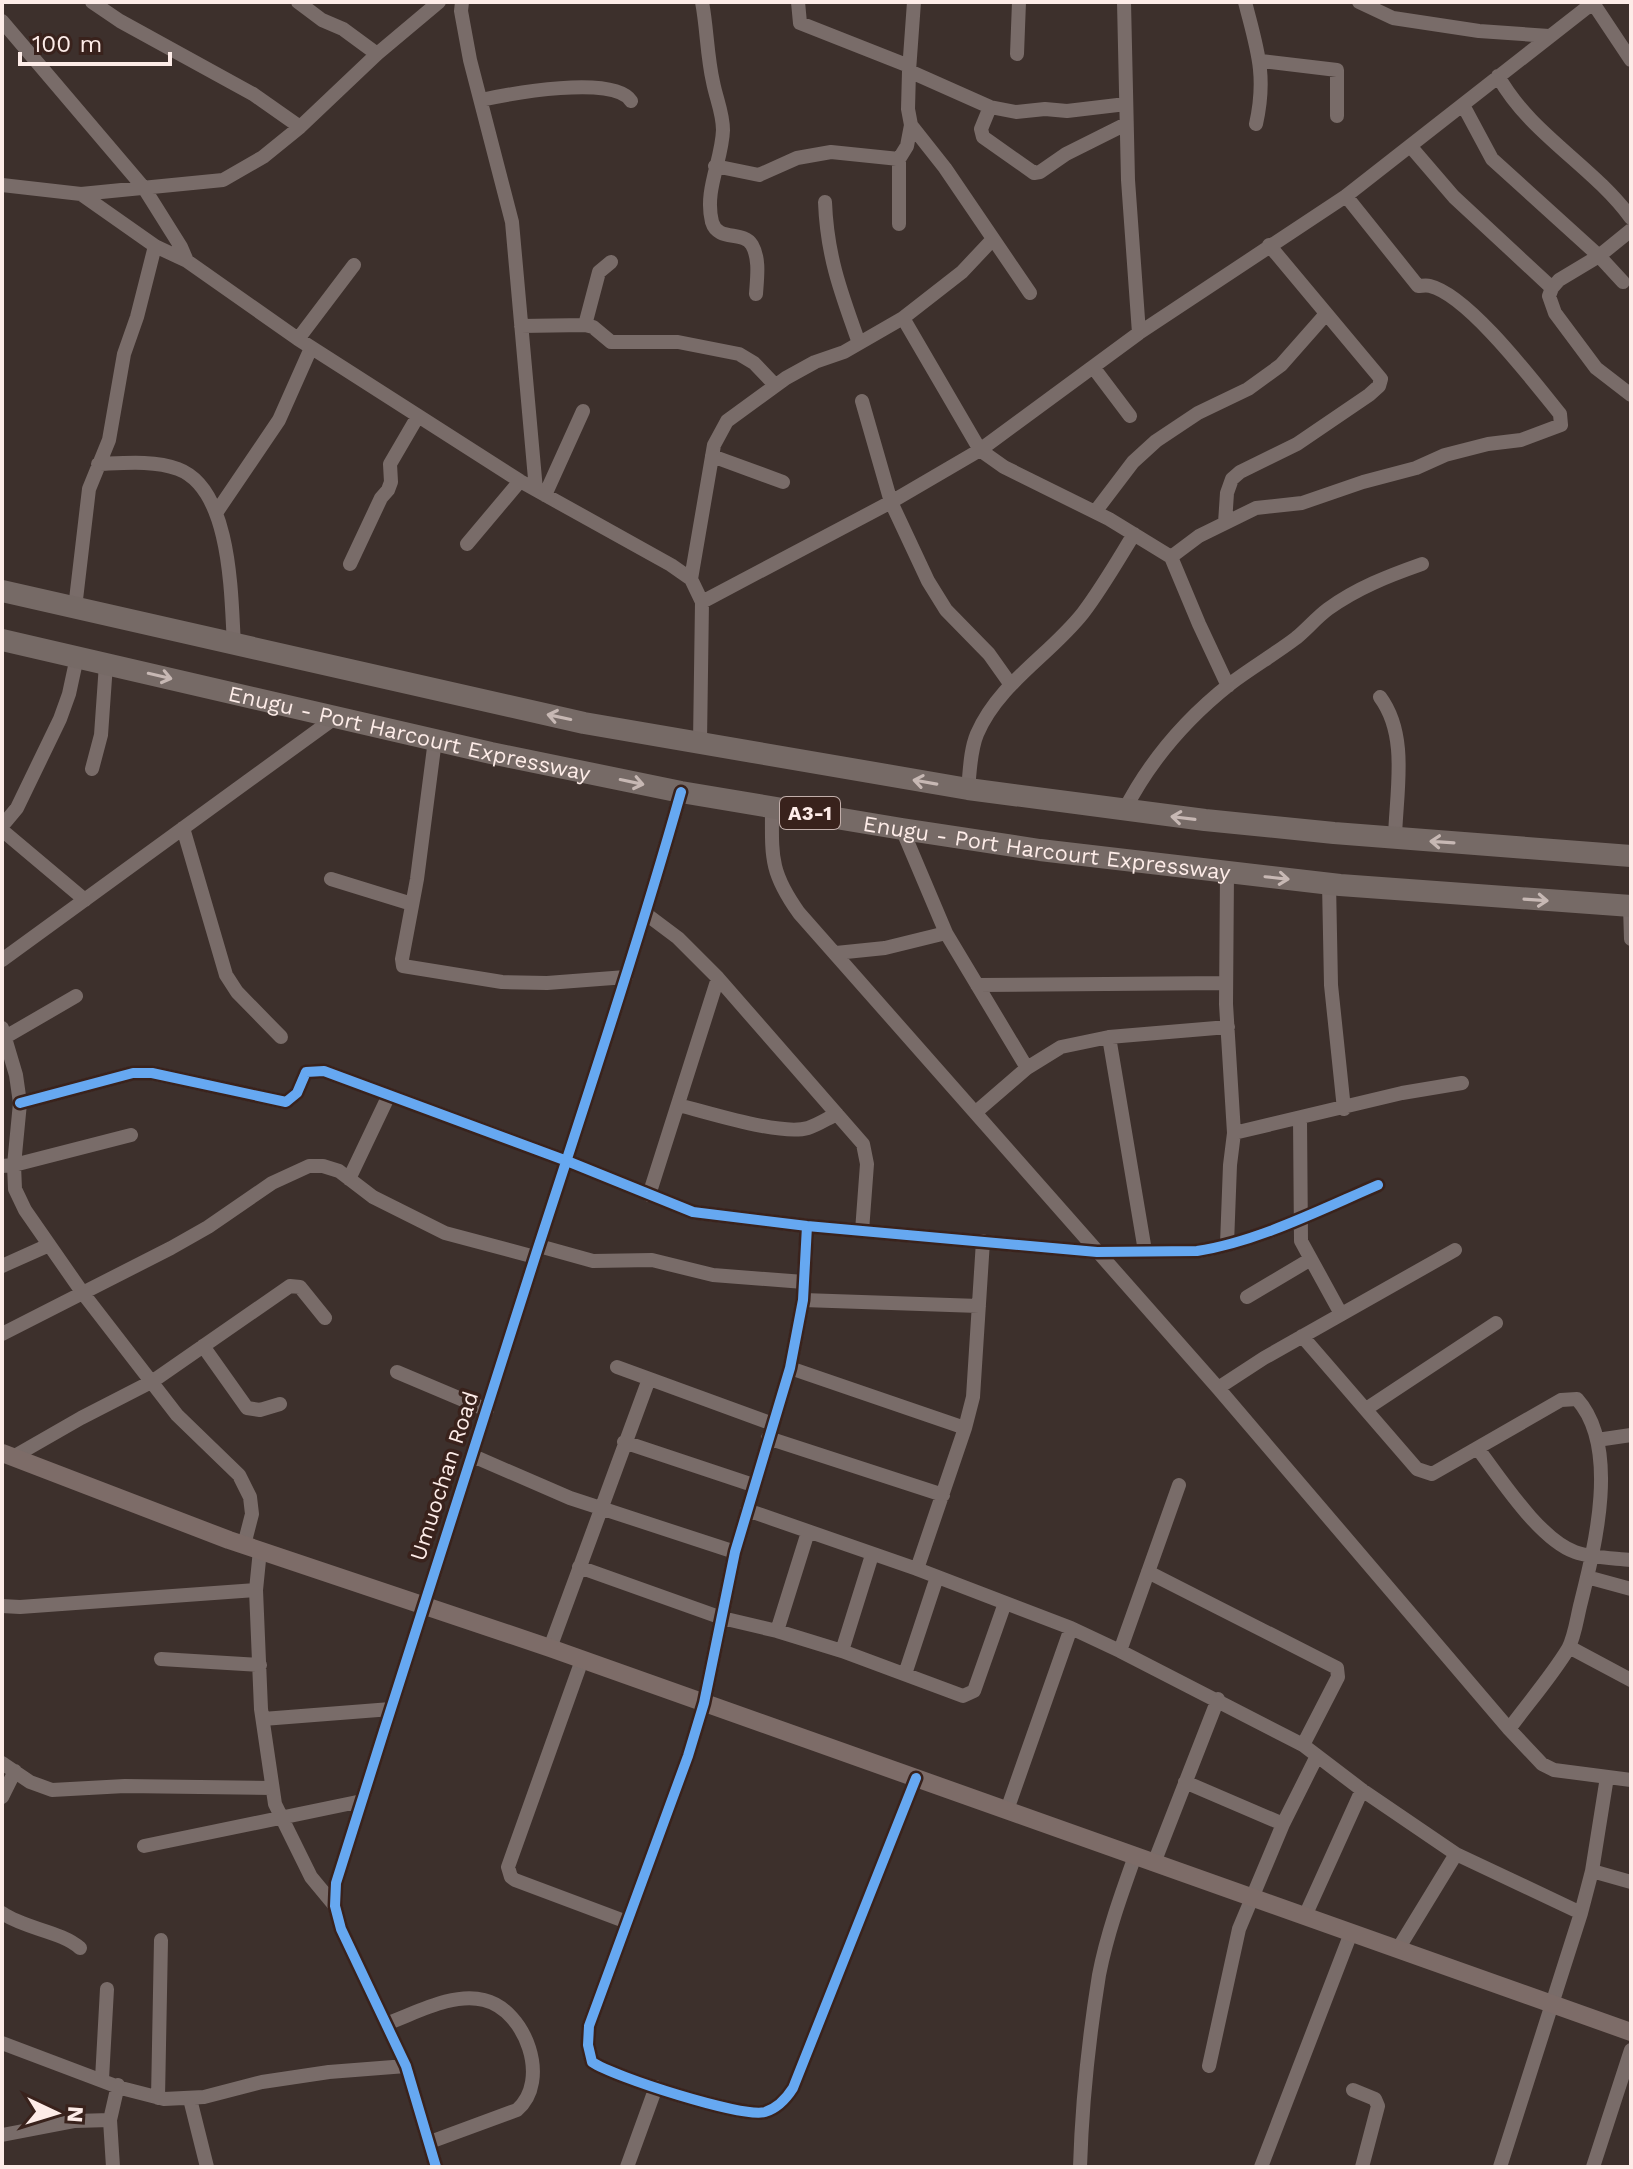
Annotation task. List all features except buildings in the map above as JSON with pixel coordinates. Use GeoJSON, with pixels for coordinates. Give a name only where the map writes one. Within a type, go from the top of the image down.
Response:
{"type":"FeatureCollection","features":[{"type":"Feature","properties":{"kind":"highway","name":"Enugu - Port Harcourt Expressway"},"geometry":{"type":"LineString","coordinates":[[2,591],[569,720],[968,789],[1124,811],[1395,838],[1631,856]]}},
{"type":"Feature","properties":{"kind":"highway","name":"Enugu - Port Harcourt Expressway"},"geometry":{"type":"LineString","coordinates":[[2,640],[435,740],[681,792],[902,829],[1227,873],[1631,906]]}},
{"type":"Feature","properties":{"kind":"main road"},"geometry":{"type":"LineString","coordinates":[[8,1455],[252,1548],[550,1648],[1631,2032]]}},
{"type":"Feature","properties":{"kind":"street"},"geometry":{"type":"LineString","coordinates":[[92,2],[120,21],[253,94],[300,127]]}},
{"type":"Feature","properties":{"kind":"street"},"geometry":{"type":"LineString","coordinates":[[298,2],[377,54]]}},
{"type":"Feature","properties":{"kind":"street"},"geometry":{"type":"LineString","coordinates":[[2,185],[81,194],[223,180],[263,157],[300,127],[377,54],[439,2]]}},
{"type":"Feature","properties":{"kind":"street"},"geometry":{"type":"LineString","coordinates":[[462,2],[470,60],[512,222],[541,493]]}},
{"type":"Feature","properties":{"kind":"street"},"geometry":{"type":"LineString","coordinates":[[702,2],[712,80],[723,127],[710,209],[713,225],[722,235],[747,239],[751,243],[757,261],[756,294]]}},
{"type":"Feature","properties":{"kind":"street"},"geometry":{"type":"LineString","coordinates":[[798,2],[800,23],[909,68],[990,107],[1016,112],[1045,109],[1067,111],[1126,104]]}},
{"type":"Feature","properties":{"kind":"street"},"geometry":{"type":"LineString","coordinates":[[899,224],[903,153],[911,125],[908,109],[909,68],[914,2]]}},
{"type":"Feature","properties":{"kind":"street"},"geometry":{"type":"LineString","coordinates":[[1017,54],[1019,2]]}},
{"type":"Feature","properties":{"kind":"street"},"geometry":{"type":"LineString","coordinates":[[1124,2],[1128,180],[1139,333]]}},
{"type":"Feature","properties":{"kind":"street"},"geometry":{"type":"LineString","coordinates":[[1245,2],[1261,61],[1263,90],[1256,124]]}},
{"type":"Feature","properties":{"kind":"street"},"geometry":{"type":"LineString","coordinates":[[1359,2],[1393,18],[1479,31],[1549,36]]}},
{"type":"Feature","properties":{"kind":"street"},"geometry":{"type":"LineString","coordinates":[[702,602],[891,502],[980,450],[1139,333],[1346,196],[1594,3],[1631,60]]}},
{"type":"Feature","properties":{"kind":"street"},"geometry":{"type":"LineString","coordinates":[[2,21],[144,188],[187,261]]}},
{"type":"Feature","properties":{"kind":"street"},"geometry":{"type":"LineString","coordinates":[[1261,61],[1335,69],[1337,116]]}},
{"type":"Feature","properties":{"kind":"street"},"geometry":{"type":"LineString","coordinates":[[1498,76],[1511,99],[1556,145],[1605,188],[1631,218]]}},
{"type":"Feature","properties":{"kind":"street"},"geometry":{"type":"LineString","coordinates":[[481,100],[548,89],[581,89],[617,91],[631,101]]}},
{"type":"Feature","properties":{"kind":"street"},"geometry":{"type":"LineString","coordinates":[[1463,105],[1492,159],[1599,256],[1623,282]]}},
{"type":"Feature","properties":{"kind":"street"},"geometry":{"type":"LineString","coordinates":[[990,107],[981,129],[983,137],[1034,173],[1126,124]]}},
{"type":"Feature","properties":{"kind":"street"},"geometry":{"type":"LineString","coordinates":[[911,125],[1030,293]]}},
{"type":"Feature","properties":{"kind":"street"},"geometry":{"type":"LineString","coordinates":[[715,166],[759,175],[797,158],[831,152],[903,153],[927,144]]}},
{"type":"Feature","properties":{"kind":"street"},"geometry":{"type":"LineString","coordinates":[[1411,147],[1454,197],[1552,288]]}},
{"type":"Feature","properties":{"kind":"street"},"geometry":{"type":"LineString","coordinates":[[81,194],[155,246],[187,261],[311,348],[520,481],[691,579],[702,602],[700,742]]}},
{"type":"Feature","properties":{"kind":"street"},"geometry":{"type":"LineString","coordinates":[[1171,557],[1199,536],[1256,508],[1302,503],[1416,468],[1445,455],[1488,444],[1521,440],[1561,425],[1560,414],[1503,344],[1446,293],[1432,286],[1418,286],[1346,196]]}},
{"type":"Feature","properties":{"kind":"street"},"geometry":{"type":"LineString","coordinates":[[825,202],[832,268],[859,343]]}},
{"type":"Feature","properties":{"kind":"street"},"geometry":{"type":"LineString","coordinates":[[1631,230],[1599,256],[1559,280],[1549,296],[1565,328],[1596,368],[1631,395]]}},
{"type":"Feature","properties":{"kind":"street"},"geometry":{"type":"LineString","coordinates":[[691,579],[712,456],[719,432],[727,421],[775,385],[903,318],[962,272],[993,239]]}},
{"type":"Feature","properties":{"kind":"street"},"geometry":{"type":"LineString","coordinates":[[1225,523],[1227,493],[1232,479],[1297,444],[1379,386],[1381,379],[1269,245]]}},
{"type":"Feature","properties":{"kind":"street"},"geometry":{"type":"LineString","coordinates":[[75,608],[89,489],[109,440],[124,354],[155,246]]}},
{"type":"Feature","properties":{"kind":"street"},"geometry":{"type":"LineString","coordinates":[[585,325],[599,272],[611,262]]}},
{"type":"Feature","properties":{"kind":"street"},"geometry":{"type":"LineString","coordinates":[[298,339],[354,265]]}},
{"type":"Feature","properties":{"kind":"street"},"geometry":{"type":"LineString","coordinates":[[1095,512],[1133,462],[1156,441],[1198,413],[1248,389],[1281,365],[1326,314]]}},
{"type":"Feature","properties":{"kind":"street"},"geometry":{"type":"LineString","coordinates":[[903,318],[980,450],[1004,467],[1095,512],[1171,557],[1228,686]]}},
{"type":"Feature","properties":{"kind":"street"},"geometry":{"type":"LineString","coordinates":[[521,326],[585,325],[593,327],[611,342],[666,341],[739,354],[754,363],[775,385]]}},
{"type":"Feature","properties":{"kind":"street"},"geometry":{"type":"LineString","coordinates":[[216,513],[279,420],[311,348]]}},
{"type":"Feature","properties":{"kind":"street"},"geometry":{"type":"LineString","coordinates":[[1093,367],[1130,416]]}},
{"type":"Feature","properties":{"kind":"street"},"geometry":{"type":"LineString","coordinates":[[862,401],[891,502],[928,581],[946,610],[989,654],[1011,685]]}},
{"type":"Feature","properties":{"kind":"street"},"geometry":{"type":"LineString","coordinates":[[541,493],[583,411]]}},
{"type":"Feature","properties":{"kind":"street"},"geometry":{"type":"LineString","coordinates":[[350,564],[381,498],[388,490],[390,464],[418,416]]}},
{"type":"Feature","properties":{"kind":"street"},"geometry":{"type":"LineString","coordinates":[[712,456],[783,482]]}},
{"type":"Feature","properties":{"kind":"street"},"geometry":{"type":"LineString","coordinates":[[98,464],[148,463],[177,468],[199,483],[210,497],[230,572],[234,645]]}},
{"type":"Feature","properties":{"kind":"street"},"geometry":{"type":"LineString","coordinates":[[467,544],[520,481]]}},
{"type":"Feature","properties":{"kind":"street"},"geometry":{"type":"LineString","coordinates":[[968,789],[977,734],[1011,685],[1085,611],[1134,534]]}},
{"type":"Feature","properties":{"kind":"street"},"geometry":{"type":"LineString","coordinates":[[1124,811],[1137,785],[1175,735],[1228,686],[1354,592],[1422,564]]}},
{"type":"Feature","properties":{"kind":"street"},"geometry":{"type":"LineString","coordinates":[[77,657],[60,719],[17,808],[2,826],[3,831],[31,857],[85,900]]}},
{"type":"Feature","properties":{"kind":"street"},"geometry":{"type":"LineString","coordinates":[[92,769],[101,735],[106,664]]}},
{"type":"Feature","properties":{"kind":"street"},"geometry":{"type":"LineString","coordinates":[[1380,697],[1391,711],[1398,744],[1395,838]]}},
{"type":"Feature","properties":{"kind":"street"},"geometry":{"type":"LineString","coordinates":[[2,960],[336,717]]}},
{"type":"Feature","properties":{"kind":"street"},"geometry":{"type":"LineString","coordinates":[[435,740],[403,966],[514,983],[626,977]]}},
{"type":"Feature","properties":{"kind":"street","name":"Umuochan Road"},"geometry":{"type":"LineString","coordinates":[[436,2167],[406,2066],[341,1929],[335,1906],[336,1883],[646,914],[681,792]]}},
{"type":"Feature","properties":{"kind":"street"},"geometry":{"type":"LineString","coordinates":[[772,806],[772,857],[779,881],[799,913],[1218,1388],[1509,1729],[1542,1764],[1554,1770],[1631,1780]]}},
{"type":"Feature","properties":{"kind":"street"},"geometry":{"type":"LineString","coordinates":[[183,828],[226,975],[281,1037]]}},
{"type":"Feature","properties":{"kind":"street"},"geometry":{"type":"LineString","coordinates":[[902,829],[946,933],[1027,1068]]}},
{"type":"Feature","properties":{"kind":"street"},"geometry":{"type":"LineString","coordinates":[[1227,873],[1226,983],[1234,1133],[1227,1244]]}},
{"type":"Feature","properties":{"kind":"street"},"geometry":{"type":"LineString","coordinates":[[331,879],[412,904]]}},
{"type":"Feature","properties":{"kind":"street"},"geometry":{"type":"LineString","coordinates":[[1329,883],[1331,985],[1344,1109]]}},
{"type":"Feature","properties":{"kind":"street"},"geometry":{"type":"LineString","coordinates":[[1631,906],[1631,939]]}},
{"type":"Feature","properties":{"kind":"street"},"geometry":{"type":"LineString","coordinates":[[646,914],[678,938],[718,978],[863,1144],[867,1153],[862,1231]]}},
{"type":"Feature","properties":{"kind":"street"},"geometry":{"type":"LineString","coordinates":[[836,953],[885,948],[946,933]]}},
{"type":"Feature","properties":{"kind":"street"},"geometry":{"type":"LineString","coordinates":[[649,1195],[718,978]]}},
{"type":"Feature","properties":{"kind":"street"},"geometry":{"type":"LineString","coordinates":[[977,985],[1226,983]]}},
{"type":"Feature","properties":{"kind":"street"},"geometry":{"type":"LineString","coordinates":[[76,996],[3,1035],[20,1103],[8,1166],[25,1210],[82,1292],[177,1415],[239,1475],[250,1497],[263,1719],[272,1788],[280,1818],[311,1877],[335,1906]]}},
{"type":"Feature","properties":{"kind":"street"},"geometry":{"type":"LineString","coordinates":[[976,1112],[1027,1068],[1061,1047],[1109,1037],[1228,1027]]}},
{"type":"Feature","properties":{"kind":"street"},"geometry":{"type":"LineString","coordinates":[[1109,1037],[1145,1251]]}},
{"type":"Feature","properties":{"kind":"street"},"geometry":{"type":"LineString","coordinates":[[20,1103],[133,1073],[152,1073],[280,1103],[292,1100],[306,1072],[324,1071],[567,1161],[693,1212],[807,1226],[1097,1252],[1197,1251],[1227,1244],[1378,1185]]}},
{"type":"Feature","properties":{"kind":"street"},"geometry":{"type":"LineString","coordinates":[[1234,1133],[1402,1093],[1462,1083]]}},
{"type":"Feature","properties":{"kind":"street"},"geometry":{"type":"LineString","coordinates":[[349,1179],[389,1095]]}},
{"type":"Feature","properties":{"kind":"street"},"geometry":{"type":"LineString","coordinates":[[678,1105],[772,1128],[808,1128],[837,1114]]}},
{"type":"Feature","properties":{"kind":"street"},"geometry":{"type":"LineString","coordinates":[[1300,1119],[1301,1241],[1341,1314]]}},
{"type":"Feature","properties":{"kind":"street"},"geometry":{"type":"LineString","coordinates":[[8,1166],[131,1135]]}},
{"type":"Feature","properties":{"kind":"street"},"geometry":{"type":"LineString","coordinates":[[2,1334],[171,1248],[272,1183],[309,1166],[339,1171],[373,1197],[445,1233],[593,1261],[652,1260],[713,1275],[804,1282]]}},
{"type":"Feature","properties":{"kind":"street"},"geometry":{"type":"LineString","coordinates":[[807,1226],[803,1300],[790,1368],[735,1552],[704,1703],[688,1756],[589,2026],[592,2062],[602,2069],[656,2087],[745,2112],[766,2112],[786,2100],[916,1778]]}},
{"type":"Feature","properties":{"kind":"street"},"geometry":{"type":"LineString","coordinates":[[917,1569],[965,1428],[976,1372],[983,1241]]}},
{"type":"Feature","properties":{"kind":"street"},"geometry":{"type":"LineString","coordinates":[[2,1266],[49,1245]]}},
{"type":"Feature","properties":{"kind":"street"},"geometry":{"type":"LineString","coordinates":[[1218,1388],[1302,1336],[1455,1250]]}},
{"type":"Feature","properties":{"kind":"street"},"geometry":{"type":"LineString","coordinates":[[1247,1297],[1311,1259]]}},
{"type":"Feature","properties":{"kind":"street"},"geometry":{"type":"LineString","coordinates":[[8,1455],[153,1381],[290,1286],[300,1287],[325,1318]]}},
{"type":"Feature","properties":{"kind":"street"},"geometry":{"type":"LineString","coordinates":[[803,1300],[979,1306]]}},
{"type":"Feature","properties":{"kind":"street"},"geometry":{"type":"LineString","coordinates":[[1366,1409],[1496,1323]]}},
{"type":"Feature","properties":{"kind":"street"},"geometry":{"type":"LineString","coordinates":[[1302,1336],[1417,1469],[1426,1474],[1432,1474],[1478,1449],[1561,1400],[1577,1399],[1583,1406],[1597,1440],[1601,1495],[1587,1577],[1569,1647],[1509,1729]]}},
{"type":"Feature","properties":{"kind":"street"},"geometry":{"type":"LineString","coordinates":[[203,1346],[247,1408],[260,1410],[280,1404]]}},
{"type":"Feature","properties":{"kind":"street"},"geometry":{"type":"LineString","coordinates":[[617,1367],[770,1431],[943,1495]]}},
{"type":"Feature","properties":{"kind":"street"},"geometry":{"type":"LineString","coordinates":[[790,1368],[965,1428]]}},
{"type":"Feature","properties":{"kind":"street"},"geometry":{"type":"LineString","coordinates":[[397,1372],[487,1410]]}},
{"type":"Feature","properties":{"kind":"street"},"geometry":{"type":"LineString","coordinates":[[550,1648],[649,1379]]}},
{"type":"Feature","properties":{"kind":"street"},"geometry":{"type":"LineString","coordinates":[[1597,1440],[1631,1437]]}},
{"type":"Feature","properties":{"kind":"street"},"geometry":{"type":"LineString","coordinates":[[624,1442],[753,1485]]}},
{"type":"Feature","properties":{"kind":"street"},"geometry":{"type":"LineString","coordinates":[[1478,1449],[1532,1520],[1566,1547],[1592,1555],[1631,1560]]}},
{"type":"Feature","properties":{"kind":"street"},"geometry":{"type":"LineString","coordinates":[[473,1456],[547,1489],[735,1552]]}},
{"type":"Feature","properties":{"kind":"street"},"geometry":{"type":"LineString","coordinates":[[1120,1651],[1179,1485]]}},
{"type":"Feature","properties":{"kind":"street"},"geometry":{"type":"LineString","coordinates":[[747,1510],[917,1569],[1071,1628],[1120,1651],[1303,1745],[1362,1790],[1456,1854],[1581,1913]]}},
{"type":"Feature","properties":{"kind":"street"},"geometry":{"type":"LineString","coordinates":[[777,1631],[808,1532]]}},
{"type":"Feature","properties":{"kind":"street"},"geometry":{"type":"LineString","coordinates":[[842,1651],[872,1555]]}},
{"type":"Feature","properties":{"kind":"street"},"geometry":{"type":"LineString","coordinates":[[579,1567],[722,1618],[842,1651],[955,1695],[970,1695],[974,1691],[1005,1603]]}},
{"type":"Feature","properties":{"kind":"street"},"geometry":{"type":"LineString","coordinates":[[1148,1572],[1337,1668],[1338,1677],[1303,1745]]}},
{"type":"Feature","properties":{"kind":"street"},"geometry":{"type":"LineString","coordinates":[[905,1674],[937,1577]]}},
{"type":"Feature","properties":{"kind":"street"},"geometry":{"type":"LineString","coordinates":[[1587,1577],[1631,1589]]}},
{"type":"Feature","properties":{"kind":"street"},"geometry":{"type":"LineString","coordinates":[[2,1606],[256,1590]]}},
{"type":"Feature","properties":{"kind":"street"},"geometry":{"type":"LineString","coordinates":[[1007,1810],[1071,1628]]}},
{"type":"Feature","properties":{"kind":"street"},"geometry":{"type":"LineString","coordinates":[[1569,1647],[1631,1680]]}},
{"type":"Feature","properties":{"kind":"street"},"geometry":{"type":"LineString","coordinates":[[161,1659],[260,1665]]}},
{"type":"Feature","properties":{"kind":"street"},"geometry":{"type":"LineString","coordinates":[[582,1660],[508,1867],[515,1880],[627,1922]]}},
{"type":"Feature","properties":{"kind":"street"},"geometry":{"type":"LineString","coordinates":[[1154,1863],[1218,1699]]}},
{"type":"Feature","properties":{"kind":"street"},"geometry":{"type":"LineString","coordinates":[[263,1719],[391,1709]]}},
{"type":"Feature","properties":{"kind":"street"},"geometry":{"type":"LineString","coordinates":[[1209,2066],[1233,1947],[1283,1824],[1317,1756]]}},
{"type":"Feature","properties":{"kind":"street"},"geometry":{"type":"LineString","coordinates":[[2,1797],[8,1767],[30,1782],[52,1790],[125,1786],[272,1788]]}},
{"type":"Feature","properties":{"kind":"street"},"geometry":{"type":"LineString","coordinates":[[1505,2166],[1581,1913],[1592,1871],[1607,1777]]}},
{"type":"Feature","properties":{"kind":"street"},"geometry":{"type":"LineString","coordinates":[[1185,1782],[1283,1824]]}},
{"type":"Feature","properties":{"kind":"street"},"geometry":{"type":"LineString","coordinates":[[1305,1916],[1362,1790]]}},
{"type":"Feature","properties":{"kind":"street"},"geometry":{"type":"LineString","coordinates":[[144,1846],[362,1801]]}},
{"type":"Feature","properties":{"kind":"street"},"geometry":{"type":"LineString","coordinates":[[1398,1949],[1456,1854]]}},
{"type":"Feature","properties":{"kind":"street"},"geometry":{"type":"LineString","coordinates":[[1080,2167],[1090,2045],[1100,1973],[1117,1906],[1135,1856]]}},
{"type":"Feature","properties":{"kind":"street"},"geometry":{"type":"LineString","coordinates":[[1592,1871],[1631,1882]]}},
{"type":"Feature","properties":{"kind":"street"},"geometry":{"type":"LineString","coordinates":[[2,1913],[16,1923],[80,1948]]}},
{"type":"Feature","properties":{"kind":"street"},"geometry":{"type":"LineString","coordinates":[[1261,2167],[1351,1933]]}},
{"type":"Feature","properties":{"kind":"street"},"geometry":{"type":"LineString","coordinates":[[158,2098],[161,1940]]}},
{"type":"Feature","properties":{"kind":"street"},"geometry":{"type":"LineString","coordinates":[[102,2079],[107,1989]]}},
{"type":"Feature","properties":{"kind":"street"},"geometry":{"type":"LineString","coordinates":[[388,2023],[453,2001],[481,1999],[494,2003],[511,2016],[532,2057],[534,2077],[526,2103],[517,2110],[430,2142]]}},
{"type":"Feature","properties":{"kind":"street"},"geometry":{"type":"LineString","coordinates":[[2,2043],[158,2098],[190,2099],[262,2082],[329,2072],[406,2066]]}},
{"type":"Feature","properties":{"kind":"street"},"geometry":{"type":"LineString","coordinates":[[1593,2167],[1631,2050]]}},
{"type":"Feature","properties":{"kind":"street"},"geometry":{"type":"LineString","coordinates":[[113,2167],[110,2120],[118,2085]]}},
{"type":"Feature","properties":{"kind":"street"},"geometry":{"type":"LineString","coordinates":[[627,2167],[656,2087]]}},
{"type":"Feature","properties":{"kind":"street"},"geometry":{"type":"LineString","coordinates":[[1353,2090],[1375,2099],[1378,2106],[1362,2167]]}},
{"type":"Feature","properties":{"kind":"street"},"geometry":{"type":"LineString","coordinates":[[190,2099],[207,2167]]}},
{"type":"Feature","properties":{"kind":"street"},"geometry":{"type":"LineString","coordinates":[[2,2135],[75,2121],[110,2120]]}},
{"type":"Feature","properties":{"kind":"cycle path"},"geometry":{"type":"LineString","coordinates":[[436,2167],[406,2066],[341,1929],[335,1906],[336,1883],[611,1023],[681,792]]}},
{"type":"Feature","properties":{"kind":"cycle path"},"geometry":{"type":"LineString","coordinates":[[20,1103],[133,1073],[152,1073],[286,1102],[297,1093],[306,1072],[324,1071],[567,1161],[693,1212],[807,1226],[1097,1252],[1197,1251],[1220,1247],[1289,1224],[1378,1185]]}},
{"type":"Feature","properties":{"kind":"cycle path"},"geometry":{"type":"LineString","coordinates":[[807,1226],[803,1300],[790,1368],[735,1552],[704,1703],[688,1756],[589,2026],[588,2045],[592,2062],[650,2086],[731,2109],[765,2112],[781,2103],[793,2088],[916,1778]]}}]}
